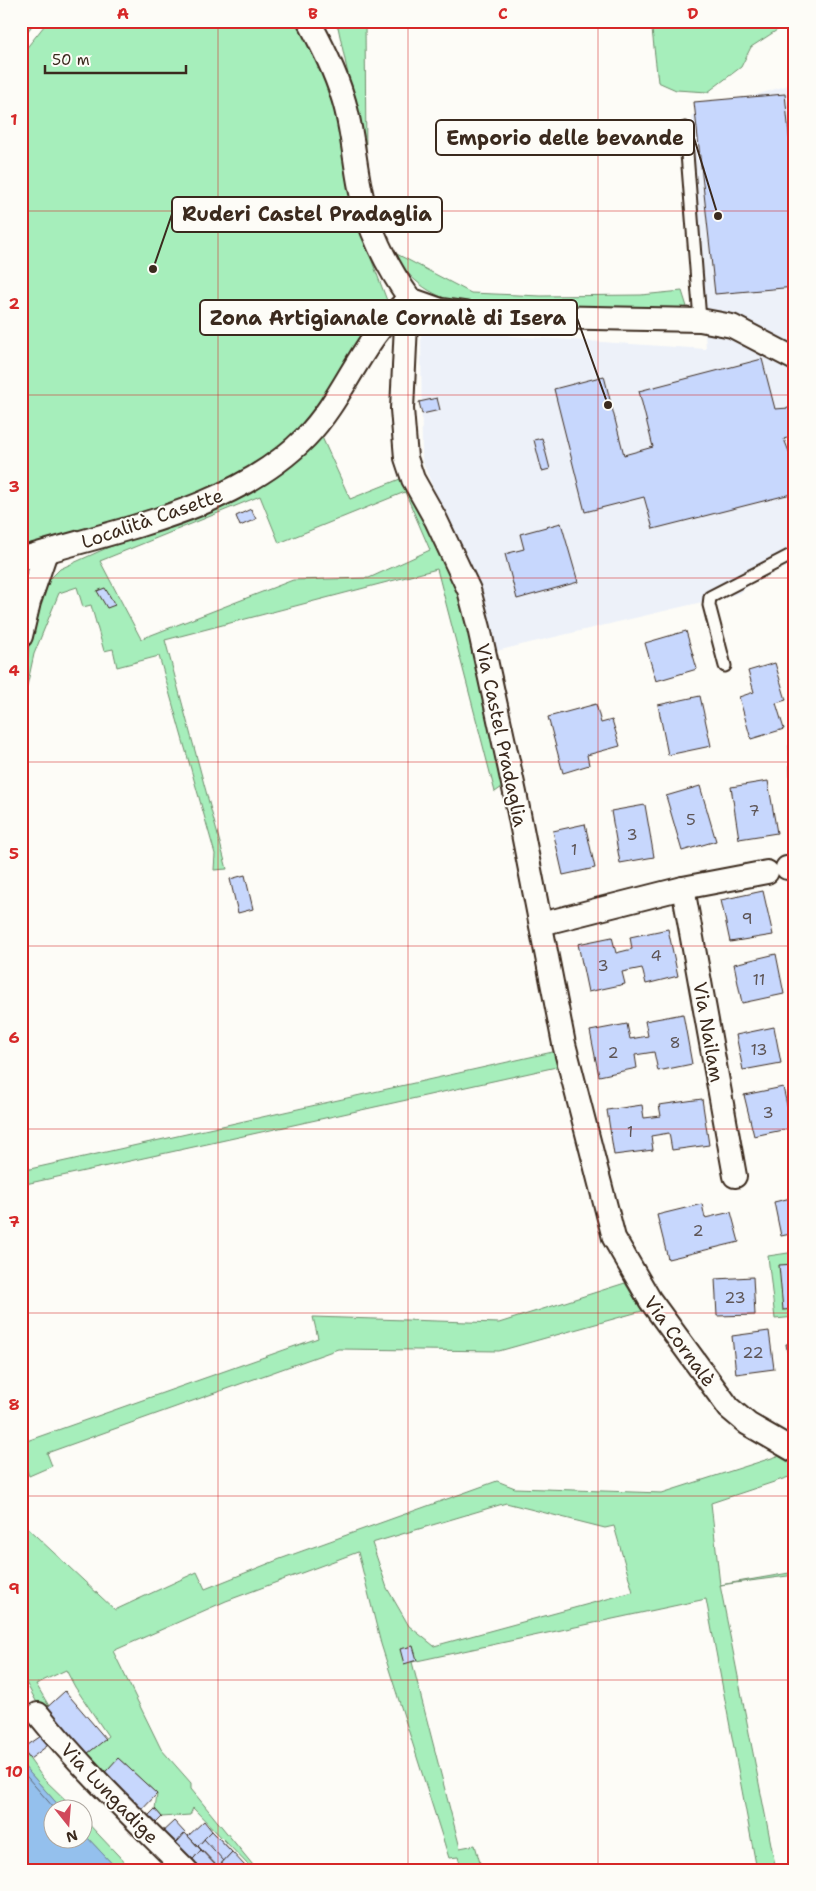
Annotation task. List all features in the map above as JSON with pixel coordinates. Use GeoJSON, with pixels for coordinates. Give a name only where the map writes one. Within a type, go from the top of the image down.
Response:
{"type":"FeatureCollection","features":[{"type":"Feature","properties":{"kind":"street"},"geometry":{"type":"LineString","coordinates":[[309,21],[327,56],[344,99],[360,191],[373,231],[397,280],[410,299],[441,310],[484,316],[700,320],[732,326],[795,359]]}},
{"type":"Feature","properties":{"kind":"street","name":"Località Casette"},"geometry":{"type":"LineString","coordinates":[[21,559],[91,541],[221,496],[270,468],[307,436],[339,394],[380,326],[410,299]]}},
{"type":"Feature","properties":{"kind":"street","name":"Via Castel Pradaglia"},"geometry":{"type":"LineString","coordinates":[[410,299],[406,324],[402,409],[406,458],[413,479],[436,520],[469,590],[489,672],[564,1044],[604,1201]]}},
{"type":"Feature","properties":{"kind":"street"},"geometry":{"type":"LineString","coordinates":[[21,636],[29,602],[46,552]]}},
{"type":"Feature","properties":{"kind":"street"},"geometry":{"type":"LineString","coordinates":[[541,924],[683,888],[783,869]]}},
{"type":"Feature","properties":{"kind":"street","name":"Via Nailam"},"geometry":{"type":"LineString","coordinates":[[683,888],[735,1176]]}},
{"type":"Feature","properties":{"kind":"street","name":"Via Cornalè"},"geometry":{"type":"LineString","coordinates":[[604,1201],[614,1238],[632,1272],[729,1408],[748,1424],[795,1451]]}},
{"type":"Feature","properties":{"kind":"street","name":"Via Lungadige"},"geometry":{"type":"LineString","coordinates":[[38,1714],[64,1747],[122,1808],[186,1870]]}},
{"type":"Feature","properties":{"kind":"lane"},"geometry":{"type":"LineString","coordinates":[[685,128],[700,320]]}},
{"type":"Feature","properties":{"kind":"lane"},"geometry":{"type":"LineString","coordinates":[[726,666],[709,605],[710,597],[795,554]]}},
{"type":"Feature","properties":{"kind":"shaded area"},"geometry":{"type":"Polygon","coordinates":[[[795,83],[795,540],[791,546],[740,593],[492,652],[476,590],[422,461],[421,319],[512,336],[706,349],[692,115],[795,83]]]}},
{"type":"Feature","properties":{"kind":"green space"},"geometry":{"type":"Polygon","coordinates":[[[21,21],[36,21],[21,39],[21,21]]]}},
{"type":"Feature","properties":{"kind":"green space"},"geometry":{"type":"Polygon","coordinates":[[[48,21],[296,21],[333,97],[352,209],[388,303],[310,421],[259,467],[162,510],[26,548],[21,528],[21,55],[48,21]]]}},
{"type":"Feature","properties":{"kind":"green space"},"geometry":{"type":"Polygon","coordinates":[[[320,21],[365,21],[366,159],[338,27],[325,25],[320,21]]]}},
{"type":"Feature","properties":{"kind":"green space"},"geometry":{"type":"Polygon","coordinates":[[[651,21],[791,21],[751,47],[741,67],[708,92],[676,90],[658,82],[651,21]]]}},
{"type":"Feature","properties":{"kind":"green space"},"geometry":{"type":"Polygon","coordinates":[[[393,252],[471,293],[541,296],[641,295],[682,291],[688,310],[468,306],[456,303],[424,287],[399,263],[393,252]]]}},
{"type":"Feature","properties":{"kind":"green space"},"geometry":{"type":"Polygon","coordinates":[[[321,435],[350,499],[405,477],[462,594],[505,785],[495,792],[437,569],[165,640],[227,869],[214,870],[215,854],[159,656],[117,667],[113,649],[104,651],[91,605],[83,607],[77,587],[59,593],[34,654],[22,709],[31,627],[47,582],[60,569],[109,547],[205,513],[321,435]],[[405,492],[279,543],[260,496],[100,561],[141,639],[293,580],[369,578],[430,550],[405,492]]]}},
{"type":"Feature","properties":{"kind":"green space"},"geometry":{"type":"Polygon","coordinates":[[[789,745],[795,745],[795,853],[793,853],[789,745]]]}},
{"type":"Feature","properties":{"kind":"green space"},"geometry":{"type":"Polygon","coordinates":[[[557,1051],[561,1066],[21,1185],[21,1171],[557,1051]]]}},
{"type":"Feature","properties":{"kind":"green space"},"geometry":{"type":"Polygon","coordinates":[[[795,1252],[795,1317],[775,1319],[768,1256],[795,1252]]]}},
{"type":"Feature","properties":{"kind":"green space"},"geometry":{"type":"Polygon","coordinates":[[[625,1283],[642,1311],[499,1351],[338,1349],[47,1453],[52,1466],[29,1476],[24,1463],[21,1464],[21,1443],[318,1338],[313,1317],[499,1323],[625,1283]]]}},
{"type":"Feature","properties":{"kind":"green space"},"geometry":{"type":"Polygon","coordinates":[[[778,1456],[795,1466],[795,1475],[711,1503],[720,1585],[776,1870],[757,1870],[706,1599],[412,1662],[460,1848],[475,1845],[482,1870],[462,1870],[458,1857],[449,1858],[381,1644],[358,1552],[226,1601],[113,1651],[161,1749],[191,1783],[191,1789],[257,1870],[253,1870],[193,1808],[190,1815],[162,1817],[155,1809],[157,1794],[119,1759],[103,1775],[83,1757],[108,1736],[75,1687],[66,1670],[36,1684],[49,1706],[42,1712],[24,1679],[21,1680],[21,1613],[28,1607],[21,1600],[21,1522],[115,1610],[197,1572],[205,1589],[280,1559],[497,1481],[515,1488],[662,1493],[778,1456]],[[506,1503],[372,1543],[387,1588],[409,1626],[434,1646],[633,1592],[614,1526],[605,1528],[506,1503]]]}},
{"type":"Feature","properties":{"kind":"green space"},"geometry":{"type":"Polygon","coordinates":[[[795,1572],[795,1575],[720,1585],[795,1572]]]}},
{"type":"Feature","properties":{"kind":"green space"},"geometry":{"type":"Polygon","coordinates":[[[21,1747],[43,1778],[64,1798],[52,1798],[21,1763],[21,1747]]]}},
{"type":"Feature","properties":{"kind":"green space"},"geometry":{"type":"Polygon","coordinates":[[[92,1828],[132,1870],[118,1870],[92,1843],[92,1828]]]}},
{"type":"Feature","properties":{"kind":"water"},"geometry":{"type":"Polygon","coordinates":[[[21,1763],[52,1798],[42,1798],[42,1848],[92,1848],[92,1843],[118,1870],[21,1870],[21,1763]]]}},
{"type":"Feature","properties":{"kind":"building"},"geometry":{"type":"Polygon","coordinates":[[[785,94],[795,195],[795,287],[715,294],[694,102],[785,94]]]}},
{"type":"Feature","properties":{"kind":"building"},"geometry":{"type":"Polygon","coordinates":[[[762,359],[775,409],[789,408],[795,410],[795,435],[784,439],[795,467],[795,493],[653,529],[644,497],[585,512],[554,389],[604,376],[624,455],[653,447],[639,391],[762,359]]]}},
{"type":"Feature","properties":{"kind":"building"},"geometry":{"type":"Polygon","coordinates":[[[437,398],[440,410],[422,414],[419,402],[437,398]]]}},
{"type":"Feature","properties":{"kind":"building"},"geometry":{"type":"Polygon","coordinates":[[[542,438],[550,469],[542,471],[534,440],[542,438]]]}},
{"type":"Feature","properties":{"kind":"building"},"geometry":{"type":"Polygon","coordinates":[[[251,509],[256,519],[240,526],[236,516],[251,509]]]}},
{"type":"Feature","properties":{"kind":"building"},"geometry":{"type":"Polygon","coordinates":[[[561,523],[578,582],[517,599],[505,554],[524,549],[520,534],[561,523]]]}},
{"type":"Feature","properties":{"kind":"building"},"geometry":{"type":"Polygon","coordinates":[[[105,588],[115,605],[107,608],[97,591],[105,588]]]}},
{"type":"Feature","properties":{"kind":"building"},"geometry":{"type":"Polygon","coordinates":[[[686,631],[697,669],[656,681],[645,643],[686,631]]]}},
{"type":"Feature","properties":{"kind":"building"},"geometry":{"type":"Polygon","coordinates":[[[775,663],[786,700],[776,703],[784,729],[751,739],[739,697],[754,692],[748,671],[775,663]]]}},
{"type":"Feature","properties":{"kind":"building"},"geometry":{"type":"Polygon","coordinates":[[[700,696],[711,746],[668,755],[658,705],[700,696]]]}},
{"type":"Feature","properties":{"kind":"building"},"geometry":{"type":"Polygon","coordinates":[[[596,704],[601,723],[612,720],[620,746],[587,755],[589,765],[563,773],[548,717],[596,704]]]}},
{"type":"Feature","properties":{"kind":"building"},"geometry":{"type":"Polygon","coordinates":[[[768,781],[777,833],[739,839],[731,787],[768,781]]]}},
{"type":"Feature","properties":{"kind":"building"},"geometry":{"type":"Polygon","coordinates":[[[700,786],[716,841],[682,851],[666,796],[700,786]]]}},
{"type":"Feature","properties":{"kind":"building"},"geometry":{"type":"Polygon","coordinates":[[[645,805],[654,857],[620,863],[611,811],[645,805]]]}},
{"type":"Feature","properties":{"kind":"building"},"geometry":{"type":"Polygon","coordinates":[[[585,824],[595,868],[563,875],[553,831],[585,824]]]}},
{"type":"Feature","properties":{"kind":"building"},"geometry":{"type":"Polygon","coordinates":[[[245,875],[253,909],[238,913],[230,879],[245,875]]]}},
{"type":"Feature","properties":{"kind":"building"},"geometry":{"type":"Polygon","coordinates":[[[763,891],[773,935],[730,942],[721,900],[763,891]]]}},
{"type":"Feature","properties":{"kind":"building"},"geometry":{"type":"Polygon","coordinates":[[[668,929],[678,976],[646,984],[642,968],[622,972],[625,984],[588,992],[578,944],[612,937],[616,953],[632,949],[630,937],[668,929]]]}},
{"type":"Feature","properties":{"kind":"building"},"geometry":{"type":"Polygon","coordinates":[[[776,954],[784,994],[742,1003],[734,964],[776,954]]]}},
{"type":"Feature","properties":{"kind":"building"},"geometry":{"type":"Polygon","coordinates":[[[683,1014],[692,1064],[658,1071],[654,1052],[635,1055],[637,1068],[599,1076],[590,1031],[627,1024],[630,1039],[648,1036],[645,1021],[683,1014]]]}},
{"type":"Feature","properties":{"kind":"building"},"geometry":{"type":"Polygon","coordinates":[[[774,1027],[781,1063],[743,1070],[736,1035],[774,1027]]]}},
{"type":"Feature","properties":{"kind":"building"},"geometry":{"type":"Polygon","coordinates":[[[783,1087],[792,1128],[754,1136],[744,1095],[783,1087]]]}},
{"type":"Feature","properties":{"kind":"building"},"geometry":{"type":"Polygon","coordinates":[[[702,1099],[709,1145],[672,1150],[669,1133],[651,1136],[653,1150],[614,1155],[607,1110],[642,1105],[644,1118],[661,1116],[659,1105],[702,1099]]]}},
{"type":"Feature","properties":{"kind":"building"},"geometry":{"type":"Polygon","coordinates":[[[795,1197],[795,1233],[781,1236],[774,1202],[795,1197]]]}},
{"type":"Feature","properties":{"kind":"building"},"geometry":{"type":"Polygon","coordinates":[[[702,1204],[705,1218],[731,1212],[739,1242],[668,1259],[657,1215],[702,1204]]]}},
{"type":"Feature","properties":{"kind":"building"},"geometry":{"type":"Polygon","coordinates":[[[795,1264],[795,1309],[783,1310],[779,1265],[795,1264]]]}},
{"type":"Feature","properties":{"kind":"building"},"geometry":{"type":"Polygon","coordinates":[[[753,1277],[755,1315],[717,1316],[715,1279],[753,1277]]]}},
{"type":"Feature","properties":{"kind":"building"},"geometry":{"type":"Polygon","coordinates":[[[769,1331],[774,1369],[736,1374],[732,1336],[769,1331]]]}},
{"type":"Feature","properties":{"kind":"building"},"geometry":{"type":"Polygon","coordinates":[[[795,1343],[795,1384],[793,1385],[786,1344],[795,1343]]]}},
{"type":"Feature","properties":{"kind":"building"},"geometry":{"type":"Polygon","coordinates":[[[413,1646],[417,1660],[404,1664],[400,1649],[413,1646]]]}},
{"type":"Feature","properties":{"kind":"building"},"geometry":{"type":"Polygon","coordinates":[[[65,1691],[106,1739],[83,1757],[42,1712],[65,1691]]]}},
{"type":"Feature","properties":{"kind":"building"},"geometry":{"type":"Polygon","coordinates":[[[44,1734],[51,1743],[30,1759],[22,1749],[44,1734]]]}},
{"type":"Feature","properties":{"kind":"building"},"geometry":{"type":"Polygon","coordinates":[[[118,1758],[157,1794],[137,1815],[99,1779],[118,1758]]]}},
{"type":"Feature","properties":{"kind":"building"},"geometry":{"type":"Polygon","coordinates":[[[155,1809],[162,1817],[153,1826],[145,1819],[155,1809]]]}},
{"type":"Feature","properties":{"kind":"building"},"geometry":{"type":"Polygon","coordinates":[[[174,1821],[185,1833],[171,1849],[160,1834],[174,1821]]]}},
{"type":"Feature","properties":{"kind":"building"},"geometry":{"type":"Polygon","coordinates":[[[204,1821],[212,1831],[198,1846],[188,1836],[204,1821]]]}},
{"type":"Feature","properties":{"kind":"building"},"geometry":{"type":"Polygon","coordinates":[[[212,1831],[232,1852],[218,1867],[198,1846],[212,1831]]]}},
{"type":"Feature","properties":{"kind":"building"},"geometry":{"type":"Polygon","coordinates":[[[212,1831],[232,1852],[224,1861],[204,1839],[212,1831]]]}},
{"type":"Feature","properties":{"kind":"building"},"geometry":{"type":"Polygon","coordinates":[[[185,1833],[201,1850],[188,1865],[171,1849],[185,1833]]]}},
{"type":"Feature","properties":{"kind":"building"},"geometry":{"type":"Polygon","coordinates":[[[201,1850],[220,1870],[192,1870],[188,1865],[201,1850]]]}},
{"type":"Feature","properties":{"kind":"building"},"geometry":{"type":"Polygon","coordinates":[[[232,1852],[245,1866],[242,1870],[220,1870],[218,1867],[232,1852]]]}},
{"type":"Feature","properties":{"kind":"place","name":"Emporio delle bevande"},"geometry":{"type":"Point","coordinates":[718,216]}},
{"type":"Feature","properties":{"kind":"place","name":"Ruderi Castel Pradaglia"},"geometry":{"type":"Point","coordinates":[153,269]}},
{"type":"Feature","properties":{"kind":"place","name":"Zona Artigianale Cornalè di Isera"},"geometry":{"type":"Point","coordinates":[608,405]}}]}
